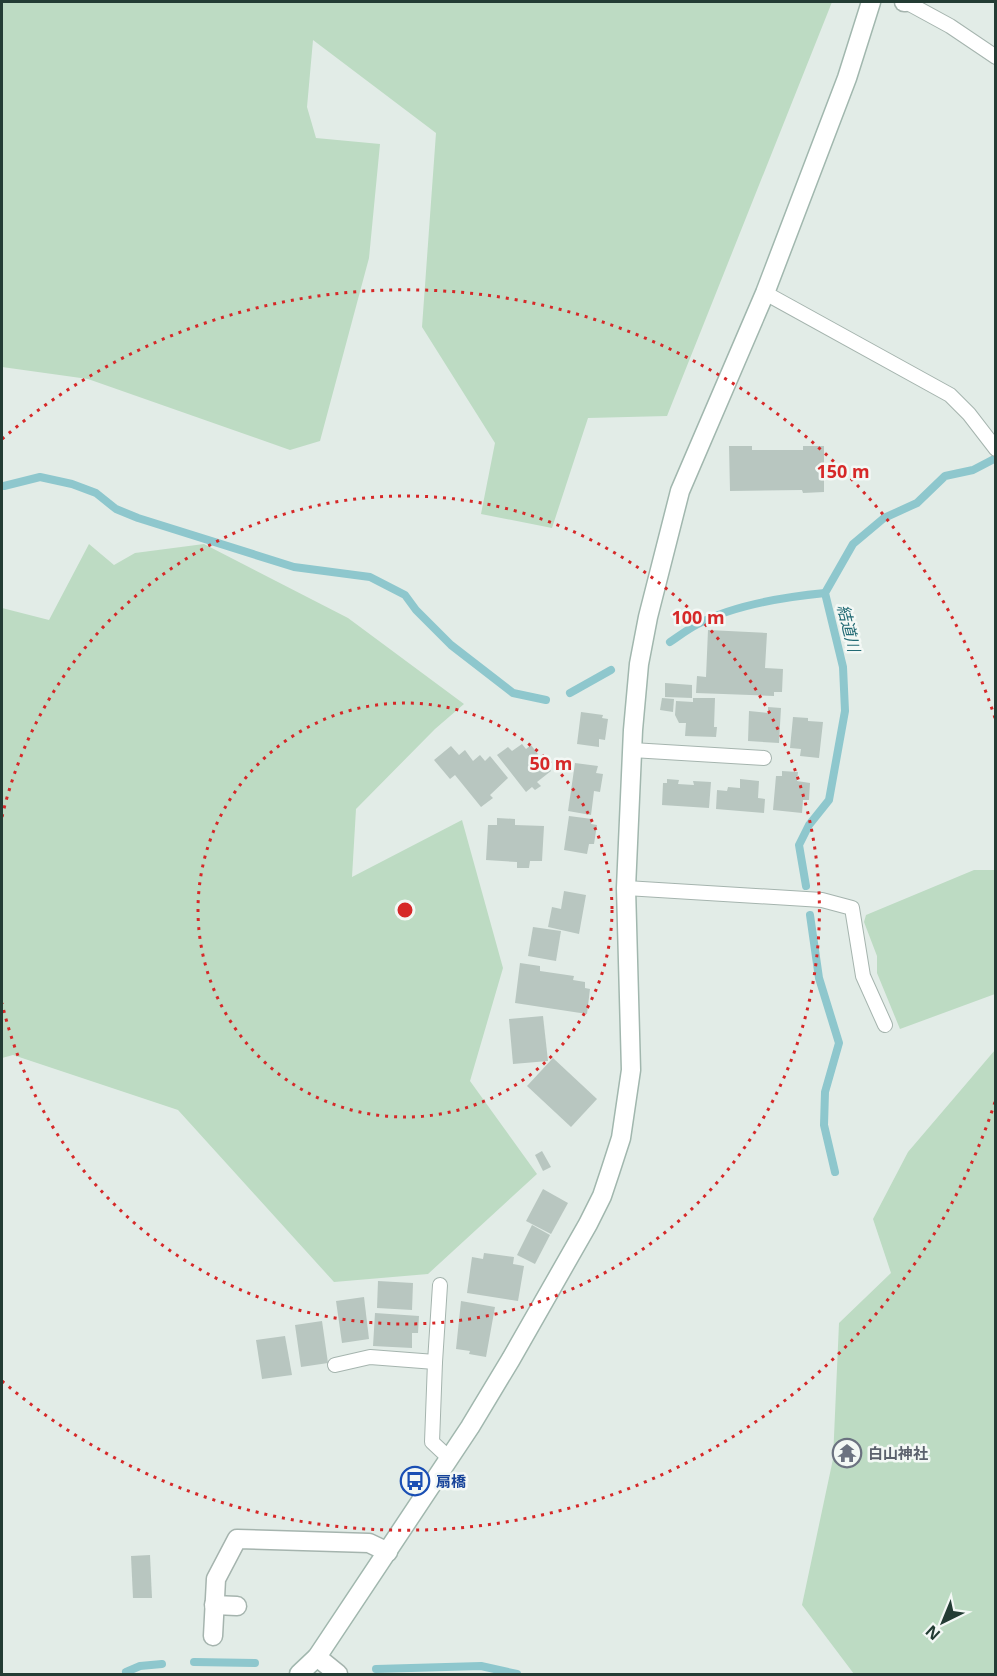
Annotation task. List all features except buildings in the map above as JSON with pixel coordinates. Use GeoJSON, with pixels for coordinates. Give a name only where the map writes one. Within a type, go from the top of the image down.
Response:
{"type":"FeatureCollection","features":[{"type":"Feature","properties":{"kind":"street"},"geometry":{"type":"LineString","coordinates":[[299,1674],[317,1657],[449,1458],[511,1359],[602,1196],[621,1138],[631,1070],[626,888],[632,750],[639,664],[645,629],[680,490],[765,293],[847,78],[871,2]]}},
{"type":"Feature","properties":{"kind":"street"},"geometry":{"type":"LineString","coordinates":[[213,1636],[216,1579],[237,1539],[369,1543],[388,1552]]}},
{"type":"Feature","properties":{"kind":"street"},"geometry":{"type":"LineString","coordinates":[[214,1605],[237,1606]]}},
{"type":"Feature","properties":{"kind":"street"},"geometry":{"type":"LineString","coordinates":[[317,1657],[338,1674]]}},
{"type":"Feature","properties":{"kind":"lane"},"geometry":{"type":"LineString","coordinates":[[905,2],[950,26],[996,57]]}},
{"type":"Feature","properties":{"kind":"lane"},"geometry":{"type":"LineString","coordinates":[[765,293],[950,394],[969,414],[994,448]]}},
{"type":"Feature","properties":{"kind":"lane"},"geometry":{"type":"LineString","coordinates":[[632,750],[764,758]]}},
{"type":"Feature","properties":{"kind":"lane"},"geometry":{"type":"LineString","coordinates":[[626,888],[822,900],[852,908],[863,976],[885,1025]]}},
{"type":"Feature","properties":{"kind":"lane"},"geometry":{"type":"LineString","coordinates":[[440,1285],[432,1442],[449,1458]]}},
{"type":"Feature","properties":{"kind":"lane"},"geometry":{"type":"LineString","coordinates":[[335,1365],[370,1357],[435,1362]]}},
{"type":"Feature","properties":{"kind":"green space"},"geometry":{"type":"Polygon","coordinates":[[[2,2],[832,2],[667,416],[588,418],[552,528],[481,514],[495,443],[422,327],[436,133],[313,40],[307,107],[316,138],[380,144],[369,258],[320,441],[290,450],[88,379],[2,367],[2,2]]]}},
{"type":"Feature","properties":{"kind":"green space"},"geometry":{"type":"Polygon","coordinates":[[[89,544],[114,565],[135,553],[204,544],[348,618],[464,704],[435,729],[356,809],[352,877],[462,820],[503,968],[470,1081],[537,1174],[428,1274],[334,1282],[178,1110],[13,1055],[2,1058],[2,608],[49,620],[89,544]]]}},
{"type":"Feature","properties":{"kind":"green space"},"geometry":{"type":"Polygon","coordinates":[[[974,870],[995,870],[995,994],[900,1029],[877,973],[877,956],[864,922],[866,915],[974,870]]]}},
{"type":"Feature","properties":{"kind":"green space"},"geometry":{"type":"Polygon","coordinates":[[[995,1050],[995,1674],[854,1674],[802,1605],[833,1459],[839,1323],[891,1273],[873,1219],[908,1152],[995,1050]]]}},
{"type":"Feature","properties":{"kind":"waterway","name":"結道川"},"geometry":{"type":"LineString","coordinates":[[806,886],[799,845],[809,825],[829,800],[845,711],[843,667],[825,593],[853,544],[884,518],[917,503],[945,476],[973,470],[996,458]]}},
{"type":"Feature","properties":{"kind":"waterway"},"geometry":{"type":"LineString","coordinates":[[4,486],[40,477],[72,484],[96,493],[116,509],[138,518],[294,567],[370,577],[405,595],[416,610],[451,645],[513,693],[546,700]]}},
{"type":"Feature","properties":{"kind":"waterway"},"geometry":{"type":"LineString","coordinates":[[670,642],[698,624],[727,612],[776,600],[825,593]]}},
{"type":"Feature","properties":{"kind":"waterway"},"geometry":{"type":"LineString","coordinates":[[570,693],[611,670]]}},
{"type":"Feature","properties":{"kind":"waterway","name":"結道川"},"geometry":{"type":"LineString","coordinates":[[810,915],[819,978],[839,1043],[825,1092],[824,1125],[835,1172]]}},
{"type":"Feature","properties":{"kind":"waterway"},"geometry":{"type":"LineString","coordinates":[[194,1662],[255,1663]]}},
{"type":"Feature","properties":{"kind":"waterway"},"geometry":{"type":"LineString","coordinates":[[126,1672],[140,1666],[162,1664]]}},
{"type":"Feature","properties":{"kind":"waterway"},"geometry":{"type":"LineString","coordinates":[[376,1669],[481,1666],[517,1674]]}},
{"type":"Feature","properties":{"kind":"place","name":"白山神社"},"geometry":{"type":"Point","coordinates":[847,1453]}},
{"type":"Feature","properties":{"kind":"place","name":"扇橋"},"geometry":{"type":"Point","coordinates":[415,1481]}}]}
